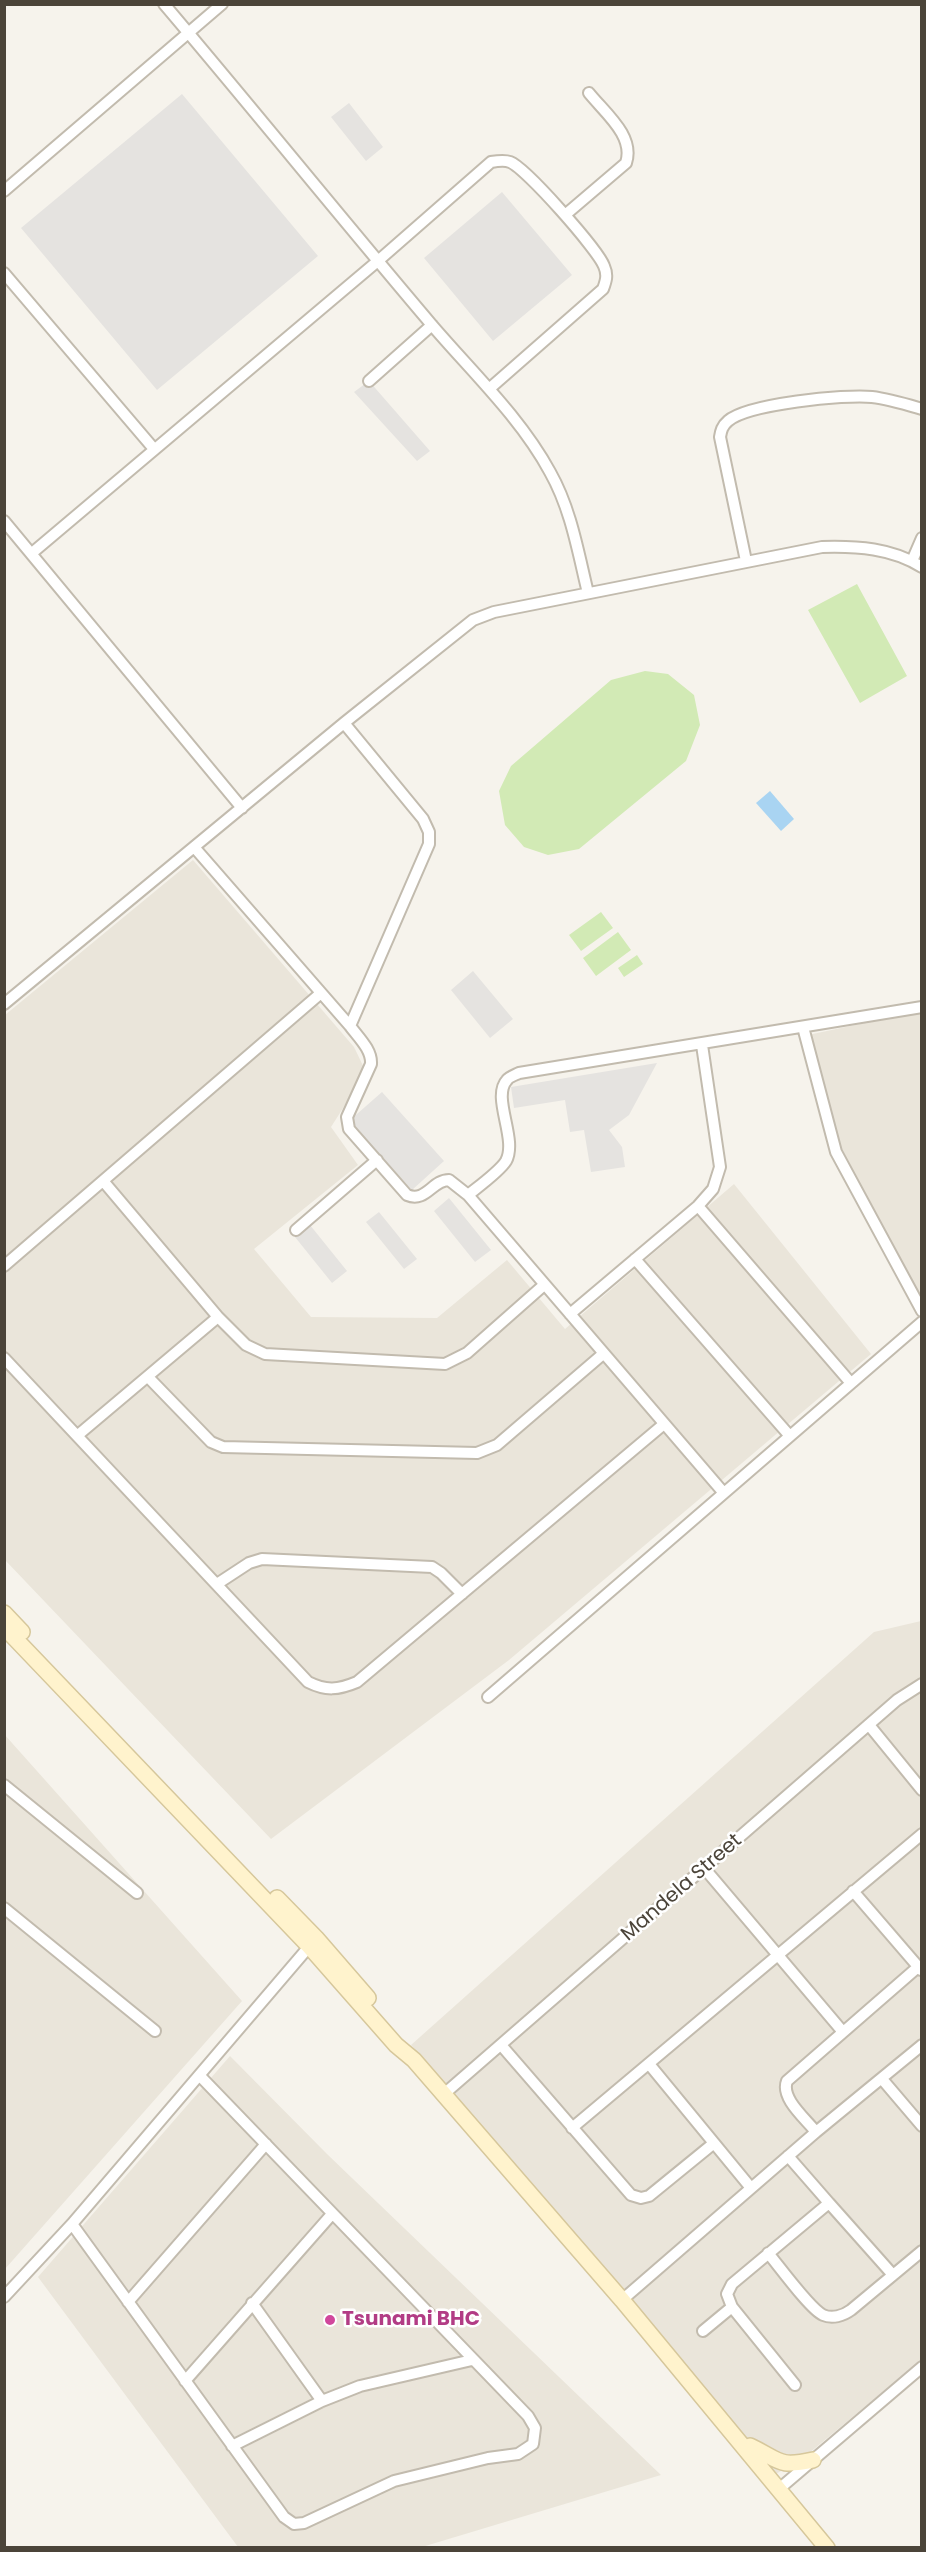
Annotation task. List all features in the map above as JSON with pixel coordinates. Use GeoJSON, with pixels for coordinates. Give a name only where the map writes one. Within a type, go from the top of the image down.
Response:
{"type":"FeatureCollection","features":[{"type":"Feature","properties":{"kind":"main road"},"geometry":{"type":"LineString","coordinates":[[4,1612],[396,2032],[414,2060],[622,2300],[827,2547]]}},
{"type":"Feature","properties":{"kind":"main road"},"geometry":{"type":"LineString","coordinates":[[4,1627],[313,1942]]}},
{"type":"Feature","properties":{"kind":"main road"},"geometry":{"type":"LineString","coordinates":[[742,2442],[778,2463],[794,2464],[813,2460]]}},
{"type":"Feature","properties":{"kind":"street"},"geometry":{"type":"LineString","coordinates":[[164,4],[432,325],[489,389],[551,472],[572,524],[588,593]]}},
{"type":"Feature","properties":{"kind":"street"},"geometry":{"type":"LineString","coordinates":[[4,191],[222,4]]}},
{"type":"Feature","properties":{"kind":"street"},"geometry":{"type":"LineString","coordinates":[[564,215],[626,163],[629,153],[627,140],[589,93]]}},
{"type":"Feature","properties":{"kind":"street"},"geometry":{"type":"LineString","coordinates":[[32,553],[492,162],[508,160],[521,168],[564,215],[604,265],[607,278],[603,289],[489,389]]}},
{"type":"Feature","properties":{"kind":"street"},"geometry":{"type":"LineString","coordinates":[[4,273],[154,449]]}},
{"type":"Feature","properties":{"kind":"street"},"geometry":{"type":"LineString","coordinates":[[369,381],[432,325]]}},
{"type":"Feature","properties":{"kind":"street"},"geometry":{"type":"LineString","coordinates":[[746,561],[720,437],[722,428],[727,422],[742,413],[811,399],[870,397],[921,409]]}},
{"type":"Feature","properties":{"kind":"street"},"geometry":{"type":"LineString","coordinates":[[4,521],[242,808]]}},
{"type":"Feature","properties":{"kind":"street"},"geometry":{"type":"LineString","coordinates":[[4,1004],[344,723],[473,621],[494,612],[822,547],[860,546],[917,564],[921,538]]}},
{"type":"Feature","properties":{"kind":"street"},"geometry":{"type":"LineString","coordinates":[[344,723],[423,819],[429,832],[429,844],[350,1026]]}},
{"type":"Feature","properties":{"kind":"street"},"geometry":{"type":"LineString","coordinates":[[194,847],[350,1026],[372,1057],[346,1123],[349,1129],[407,1195],[414,1198],[421,1197],[443,1180],[455,1183],[468,1195],[723,1492]]}},
{"type":"Feature","properties":{"kind":"street"},"geometry":{"type":"LineString","coordinates":[[4,1266],[321,993]]}},
{"type":"Feature","properties":{"kind":"street"},"geometry":{"type":"LineString","coordinates":[[468,1195],[506,1162],[510,1147],[502,1094],[503,1087],[507,1079],[519,1073],[702,1045],[921,1007]]}},
{"type":"Feature","properties":{"kind":"street"},"geometry":{"type":"LineString","coordinates":[[803,1027],[836,1152],[921,1311]]}},
{"type":"Feature","properties":{"kind":"street"},"geometry":{"type":"LineString","coordinates":[[570,1314],[698,1206],[713,1189],[720,1167],[702,1045]]}},
{"type":"Feature","properties":{"kind":"street"},"geometry":{"type":"LineString","coordinates":[[296,1230],[376,1160]]}},
{"type":"Feature","properties":{"kind":"street"},"geometry":{"type":"LineString","coordinates":[[104,1182],[218,1317],[246,1345],[265,1354],[445,1364],[467,1353],[544,1285]]}},
{"type":"Feature","properties":{"kind":"street"},"geometry":{"type":"LineString","coordinates":[[698,1206],[850,1382]]}},
{"type":"Feature","properties":{"kind":"street"},"geometry":{"type":"LineString","coordinates":[[635,1259],[789,1435]]}},
{"type":"Feature","properties":{"kind":"street"},"geometry":{"type":"LineString","coordinates":[[78,1435],[218,1317]]}},
{"type":"Feature","properties":{"kind":"street"},"geometry":{"type":"LineString","coordinates":[[488,1697],[921,1322]]}},
{"type":"Feature","properties":{"kind":"street"},"geometry":{"type":"LineString","coordinates":[[148,1377],[211,1442],[223,1447],[477,1453],[497,1445],[603,1353]]}},
{"type":"Feature","properties":{"kind":"street"},"geometry":{"type":"LineString","coordinates":[[4,1358],[308,1682],[321,1689],[333,1690],[357,1682],[664,1424]]}},
{"type":"Feature","properties":{"kind":"street"},"geometry":{"type":"LineString","coordinates":[[216,1584],[249,1563],[262,1559],[432,1567],[462,1594]]}},
{"type":"Feature","properties":{"kind":"street","name":"Mandela Street"},"geometry":{"type":"LineString","coordinates":[[444,2094],[897,1700],[921,1684]]}},
{"type":"Feature","properties":{"kind":"street"},"geometry":{"type":"LineString","coordinates":[[870,1725],[921,1790]]}},
{"type":"Feature","properties":{"kind":"street"},"geometry":{"type":"LineString","coordinates":[[4,1785],[137,1893]]}},
{"type":"Feature","properties":{"kind":"street"},"geometry":{"type":"LineString","coordinates":[[572,2128],[921,1834]]}},
{"type":"Feature","properties":{"kind":"street"},"geometry":{"type":"LineString","coordinates":[[705,1869],[843,2032]]}},
{"type":"Feature","properties":{"kind":"street"},"geometry":{"type":"LineString","coordinates":[[816,2132],[787,2096],[784,2086],[789,2078],[920,1968],[853,1891]]}},
{"type":"Feature","properties":{"kind":"street"},"geometry":{"type":"LineString","coordinates":[[4,1908],[155,2031]]}},
{"type":"Feature","properties":{"kind":"street"},"geometry":{"type":"LineString","coordinates":[[4,2297],[72,2224],[313,1942]]}},
{"type":"Feature","properties":{"kind":"street"},"geometry":{"type":"LineString","coordinates":[[501,2045],[627,2193],[636,2197],[653,2193],[714,2143]]}},
{"type":"Feature","properties":{"kind":"street"},"geometry":{"type":"LineString","coordinates":[[622,2300],[816,2132],[921,2045]]}},
{"type":"Feature","properties":{"kind":"street"},"geometry":{"type":"LineString","coordinates":[[650,2064],[751,2188]]}},
{"type":"Feature","properties":{"kind":"street"},"geometry":{"type":"LineString","coordinates":[[72,2224],[284,2517],[296,2524],[304,2523],[394,2481],[488,2458],[514,2455],[527,2450],[536,2438],[533,2423],[200,2076]]}},
{"type":"Feature","properties":{"kind":"street"},"geometry":{"type":"LineString","coordinates":[[882,2079],[920,2121]]}},
{"type":"Feature","properties":{"kind":"street"},"geometry":{"type":"LineString","coordinates":[[128,2301],[266,2145]]}},
{"type":"Feature","properties":{"kind":"street"},"geometry":{"type":"LineString","coordinates":[[788,2156],[893,2275]]}},
{"type":"Feature","properties":{"kind":"street"},"geometry":{"type":"LineString","coordinates":[[795,2385],[732,2307],[728,2300],[728,2289],[830,2203]]}},
{"type":"Feature","properties":{"kind":"street"},"geometry":{"type":"LineString","coordinates":[[185,2381],[332,2214]]}},
{"type":"Feature","properties":{"kind":"street"},"geometry":{"type":"LineString","coordinates":[[768,2253],[816,2310],[829,2316],[846,2313],[921,2251]]}},
{"type":"Feature","properties":{"kind":"street"},"geometry":{"type":"LineString","coordinates":[[252,2304],[322,2401]]}},
{"type":"Feature","properties":{"kind":"street"},"geometry":{"type":"LineString","coordinates":[[703,2331],[732,2307]]}},
{"type":"Feature","properties":{"kind":"street"},"geometry":{"type":"LineString","coordinates":[[232,2446],[322,2401],[360,2386],[472,2360]]}},
{"type":"Feature","properties":{"kind":"street"},"geometry":{"type":"LineString","coordinates":[[779,2489],[921,2367]]}},
{"type":"Feature","properties":{"kind":"shaded area"},"geometry":{"type":"Polygon","coordinates":[[[182,94],[318,256],[157,390],[21,228],[182,94]]]}},
{"type":"Feature","properties":{"kind":"shaded area"},"geometry":{"type":"Polygon","coordinates":[[[349,103],[383,147],[366,161],[331,117],[349,103]]]}},
{"type":"Feature","properties":{"kind":"shaded area"},"geometry":{"type":"Polygon","coordinates":[[[502,192],[572,275],[493,341],[424,258],[502,192]]]}},
{"type":"Feature","properties":{"kind":"shaded area"},"geometry":{"type":"Polygon","coordinates":[[[369,381],[430,451],[417,461],[354,392],[369,381]]]}},
{"type":"Feature","properties":{"kind":"shaded area"},"geometry":{"type":"Polygon","coordinates":[[[193,860],[354,1047],[366,1072],[331,1127],[358,1165],[254,1249],[311,1317],[437,1318],[507,1260],[565,1329],[734,1184],[871,1354],[509,1660],[271,1839],[5,1560],[5,1015],[193,860]]]}},
{"type":"Feature","properties":{"kind":"shaded area"},"geometry":{"type":"Polygon","coordinates":[[[473,971],[513,1019],[490,1038],[451,990],[473,971]]]}},
{"type":"Feature","properties":{"kind":"shaded area"},"geometry":{"type":"Polygon","coordinates":[[[921,1011],[921,1307],[830,1131],[808,1035],[921,1011]]]}},
{"type":"Feature","properties":{"kind":"shaded area"},"geometry":{"type":"Polygon","coordinates":[[[657,1063],[629,1115],[609,1130],[622,1147],[625,1167],[591,1172],[584,1130],[570,1132],[565,1100],[514,1108],[511,1087],[657,1063]]]}},
{"type":"Feature","properties":{"kind":"shaded area"},"geometry":{"type":"Polygon","coordinates":[[[382,1092],[444,1161],[412,1190],[349,1121],[382,1092]]]}},
{"type":"Feature","properties":{"kind":"shaded area"},"geometry":{"type":"Polygon","coordinates":[[[449,1198],[491,1250],[475,1262],[434,1211],[449,1198]]]}},
{"type":"Feature","properties":{"kind":"shaded area"},"geometry":{"type":"Polygon","coordinates":[[[379,1212],[417,1259],[404,1269],[366,1222],[379,1212]]]}},
{"type":"Feature","properties":{"kind":"shaded area"},"geometry":{"type":"Polygon","coordinates":[[[310,1225],[347,1271],[332,1283],[295,1237],[310,1225]]]}},
{"type":"Feature","properties":{"kind":"shaded area"},"geometry":{"type":"Polygon","coordinates":[[[921,1621],[921,2360],[802,2459],[774,2475],[411,2045],[874,1632],[921,1621]]]}},
{"type":"Feature","properties":{"kind":"shaded area"},"geometry":{"type":"Polygon","coordinates":[[[4,1734],[242,2001],[5,2269],[4,2269],[4,1734]]]}},
{"type":"Feature","properties":{"kind":"shaded area"},"geometry":{"type":"Polygon","coordinates":[[[230,2056],[327,2154],[661,2475],[422,2547],[238,2547],[38,2277],[230,2056]]]}},
{"type":"Feature","properties":{"kind":"green space"},"geometry":{"type":"Polygon","coordinates":[[[857,584],[907,676],[860,703],[808,610],[857,584]]]}},
{"type":"Feature","properties":{"kind":"green space"},"geometry":{"type":"Polygon","coordinates":[[[645,671],[668,674],[694,695],[700,725],[686,761],[579,849],[548,855],[524,847],[505,825],[499,791],[511,766],[611,680],[645,671]]]}},
{"type":"Feature","properties":{"kind":"green space"},"geometry":{"type":"Polygon","coordinates":[[[601,912],[613,928],[581,951],[569,935],[601,912]]]}},
{"type":"Feature","properties":{"kind":"green space"},"geometry":{"type":"Polygon","coordinates":[[[618,932],[631,950],[596,976],[583,958],[618,932]]]}},
{"type":"Feature","properties":{"kind":"green space"},"geometry":{"type":"Polygon","coordinates":[[[637,955],[643,964],[624,977],[618,968],[637,955]]]}},
{"type":"Feature","properties":{"kind":"water"},"geometry":{"type":"Polygon","coordinates":[[[770,791],[794,819],[781,831],[756,803],[770,791]]]}},
{"type":"Feature","properties":{"kind":"place","name":"Tsunami BHC"},"geometry":{"type":"Point","coordinates":[330,2320]}}]}
